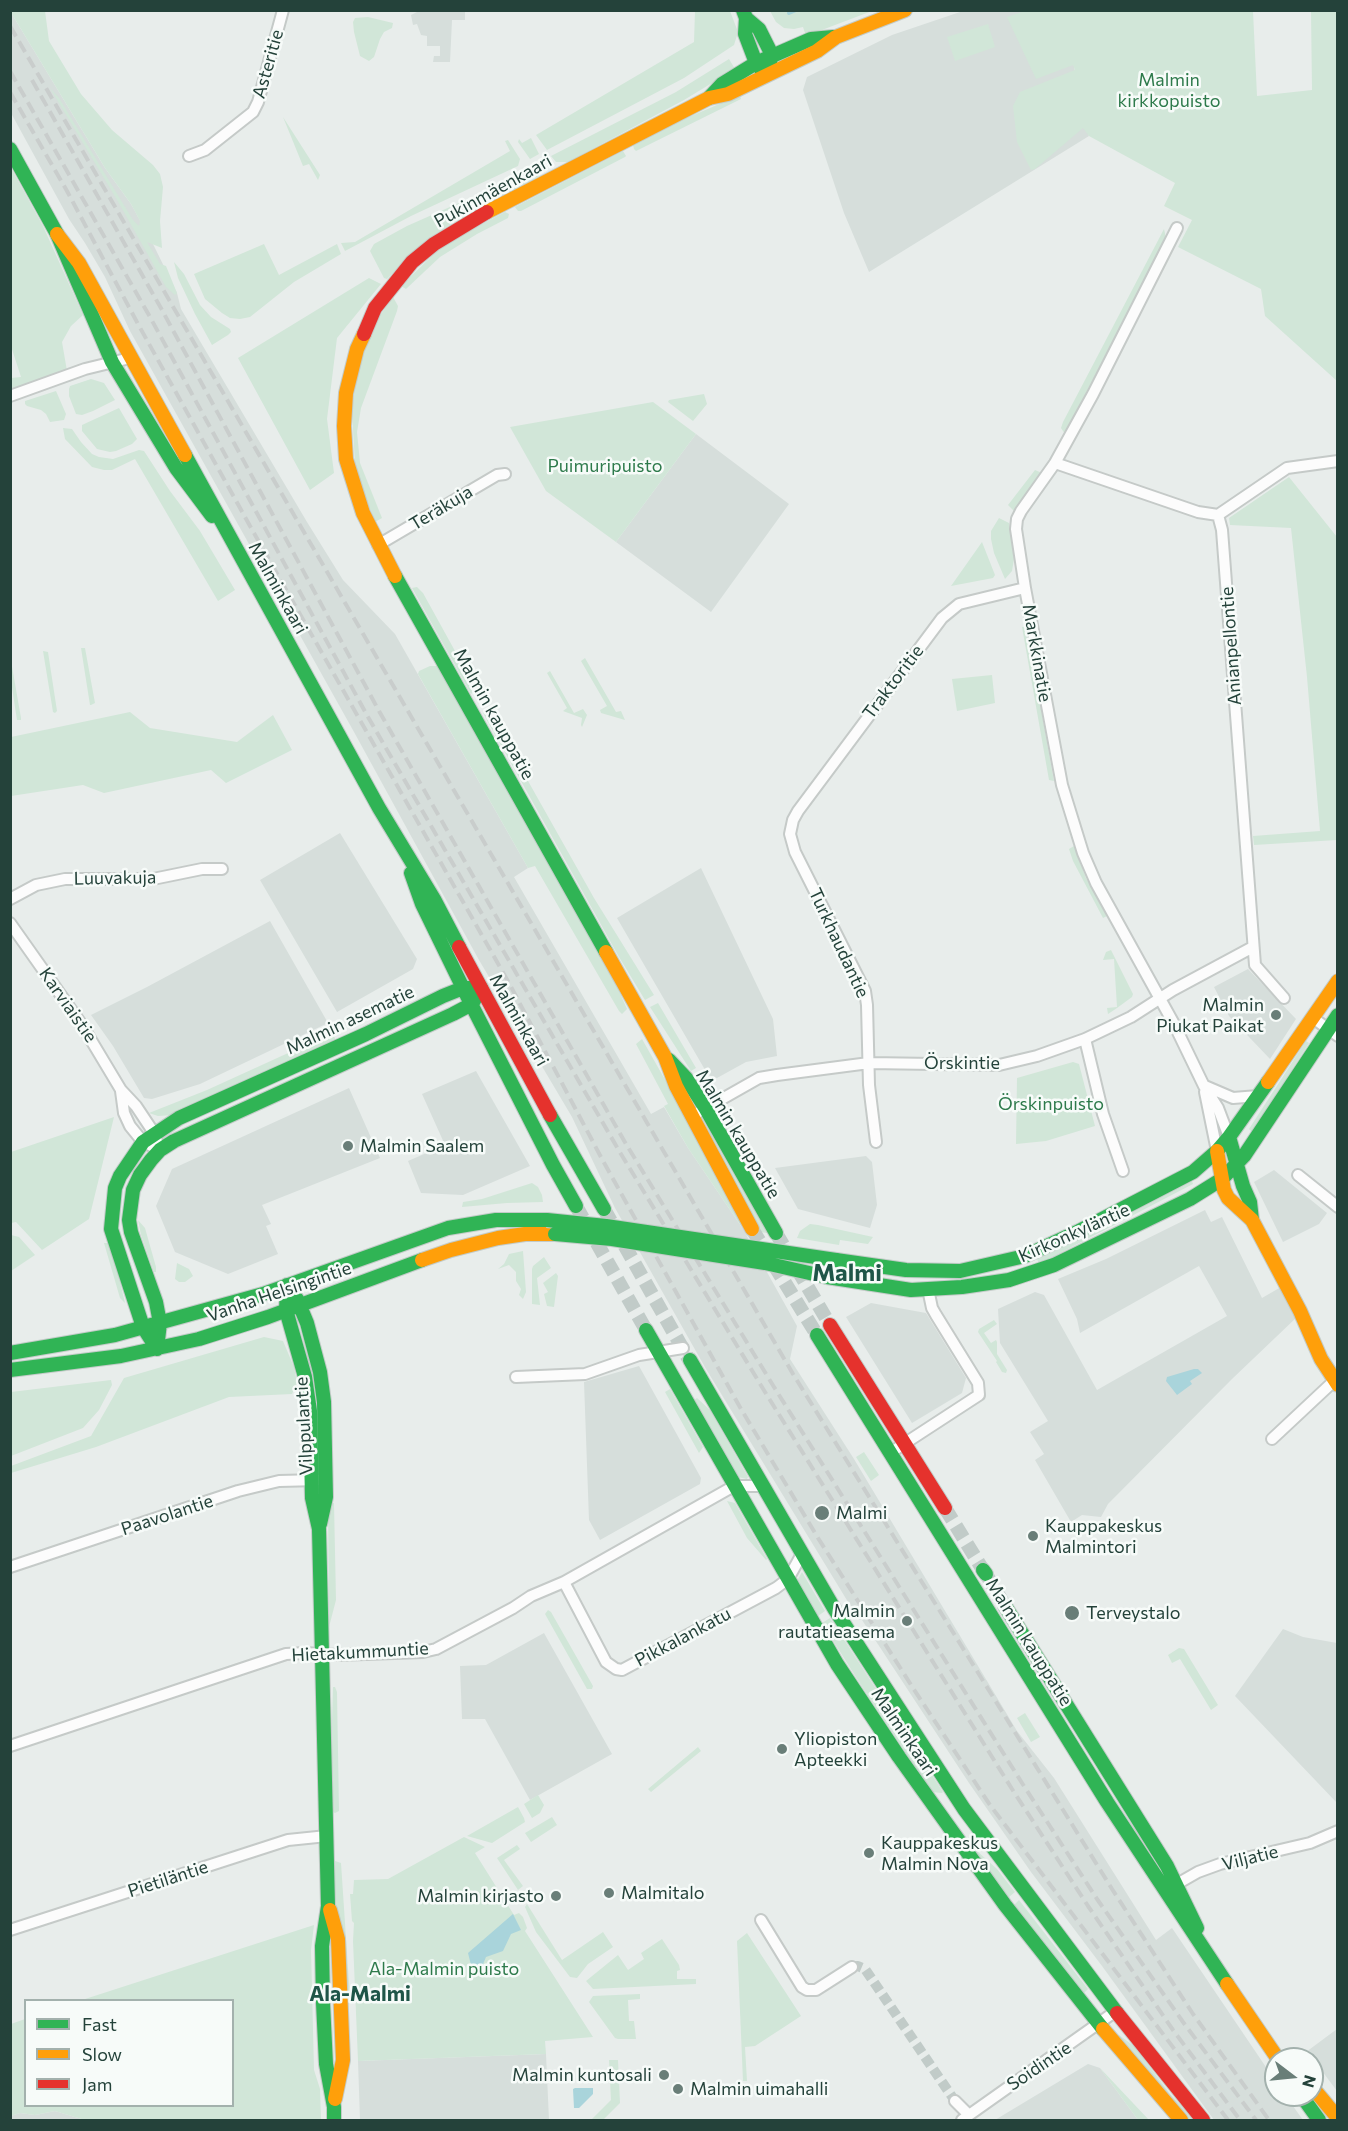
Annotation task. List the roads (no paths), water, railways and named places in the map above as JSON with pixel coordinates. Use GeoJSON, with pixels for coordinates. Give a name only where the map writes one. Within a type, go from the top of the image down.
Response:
{"type":"FeatureCollection","features":[{"type":"Feature","properties":{"kind":"main road","name":"Pukinmäenkaari"},"geometry":{"type":"LineString","coordinates":[[350,372],[357,349],[375,308],[412,262],[434,244],[480,216],[555,176],[709,98],[728,94],[817,51],[836,37],[904,10]]}},
{"type":"Feature","properties":{"kind":"main road"},"geometry":{"type":"LineString","coordinates":[[744,14],[759,28],[772,55],[766,75]]}},
{"type":"Feature","properties":{"kind":"main road"},"geometry":{"type":"LineString","coordinates":[[744,14],[746,34],[756,63],[766,75]]}},
{"type":"Feature","properties":{"kind":"main road","name":"Pukinmäenkaari"},"geometry":{"type":"LineString","coordinates":[[709,98],[722,84],[772,55],[811,39],[836,37]]}},
{"type":"Feature","properties":{"kind":"main road","name":"Malminkaari"},"geometry":{"type":"LineString","coordinates":[[10,149],[57,234],[112,362],[176,468],[227,534]]}},
{"type":"Feature","properties":{"kind":"main road","name":"Malminkaari"},"geometry":{"type":"LineString","coordinates":[[57,234],[84,273],[111,319],[227,534],[402,848],[434,899],[604,1209]]}},
{"type":"Feature","properties":{"kind":"main road","name":"Malmin kauppatie"},"geometry":{"type":"LineString","coordinates":[[350,372],[344,412],[346,459],[363,513],[378,544],[665,1057],[676,1086],[752,1229]]}},
{"type":"Feature","properties":{"kind":"main road","name":"Malminkaari"},"geometry":{"type":"LineString","coordinates":[[402,848],[422,904],[553,1165],[576,1206]]}},
{"type":"Feature","properties":{"kind":"main road","name":"Kirkonkyläntie"},"geometry":{"type":"LineString","coordinates":[[547,1220],[606,1226],[906,1270],[960,1270],[1025,1256],[1193,1172],[1217,1151],[1338,981]]}},
{"type":"Feature","properties":{"kind":"main road","name":"Malmin asematie"},"geometry":{"type":"LineString","coordinates":[[158,1349],[143,1327],[111,1229],[110,1217],[113,1196],[120,1176],[143,1142],[154,1133],[211,1103],[366,1034],[443,996],[463,988],[481,988]]}},
{"type":"Feature","properties":{"kind":"main road"},"geometry":{"type":"LineString","coordinates":[[472,1004],[481,988]]}},
{"type":"Feature","properties":{"kind":"main road","name":"Malmin asematie"},"geometry":{"type":"LineString","coordinates":[[158,1349],[160,1323],[156,1302],[131,1232],[129,1220],[131,1200],[140,1175],[160,1150],[195,1130],[472,1004]]}},
{"type":"Feature","properties":{"kind":"main road","name":"Kirkonkyläntie"},"geometry":{"type":"LineString","coordinates":[[555,1234],[612,1239],[765,1263],[800,1272],[895,1288],[962,1287],[1009,1280],[1044,1269],[1190,1199],[1222,1179],[1253,1143],[1333,1033],[1338,1015]]}},
{"type":"Feature","properties":{"kind":"main road","name":"Malmin kauppatie"},"geometry":{"type":"LineString","coordinates":[[665,1057],[686,1078],[706,1108],[776,1233]]}},
{"type":"Feature","properties":{"kind":"main road"},"geometry":{"type":"LineString","coordinates":[[1229,1137],[1250,1202],[1252,1220],[1336,1383]]}},
{"type":"Feature","properties":{"kind":"main road"},"geometry":{"type":"LineString","coordinates":[[1217,1151],[1228,1198],[1252,1220]]}},
{"type":"Feature","properties":{"kind":"main road","name":"Vanha Helsingintie"},"geometry":{"type":"LineString","coordinates":[[10,1353],[116,1335],[263,1294],[448,1228],[496,1220],[547,1220]]}},
{"type":"Feature","properties":{"kind":"main road","name":"Vanha Helsingintie"},"geometry":{"type":"LineString","coordinates":[[10,1370],[121,1356],[199,1339],[301,1305],[451,1250],[485,1240],[525,1234],[555,1234]]}},
{"type":"Feature","properties":{"kind":"main road","name":"Vilppulantie"},"geometry":{"type":"LineString","coordinates":[[287,1285],[301,1305],[320,1372],[324,1402],[319,1479]]}},
{"type":"Feature","properties":{"kind":"main road","name":"Vilppulantie"},"geometry":{"type":"LineString","coordinates":[[287,1285],[286,1310],[305,1377],[319,1479],[326,1497],[319,1529],[328,1906],[338,1939],[343,2060],[334,2114]]}},
{"type":"Feature","properties":{"kind":"main road"},"geometry":{"type":"LineString","coordinates":[[830,1325],[945,1508]]}},
{"type":"Feature","properties":{"kind":"main road","name":"Malminkaari"},"geometry":{"type":"LineString","coordinates":[[646,1330],[837,1664],[933,1806],[1005,1905],[1098,2023],[1181,2121]]}},
{"type":"Feature","properties":{"kind":"main road","name":"Malmin kauppatie"},"geometry":{"type":"LineString","coordinates":[[817,1335],[890,1453],[1170,1887]]}},
{"type":"Feature","properties":{"kind":"main road","name":"Malminkaari"},"geometry":{"type":"LineString","coordinates":[[686,1354],[835,1610],[964,1809],[1037,1908],[1203,2121]]}},
{"type":"Feature","properties":{"kind":"main road","name":"Malmin kauppatie"},"geometry":{"type":"LineString","coordinates":[[1005,1606],[1214,1965],[1271,2047]]}},
{"type":"Feature","properties":{"kind":"main road"},"geometry":{"type":"LineString","coordinates":[[1324,2099],[1338,2118]]}},
{"type":"Feature","properties":{"kind":"main road"},"geometry":{"type":"LineString","coordinates":[[1309,2107],[1319,2121]]}},
{"type":"Feature","properties":{"kind":"street","name":"Asteritie"},"geometry":{"type":"LineString","coordinates":[[189,156],[205,150],[253,112],[258,102],[283,10]]}},
{"type":"Feature","properties":{"kind":"street","name":"Markkinatie"},"geometry":{"type":"LineString","coordinates":[[1177,228],[1093,394],[1055,463],[1017,519],[1016,529],[1062,785],[1083,853],[1096,883],[1160,999],[1204,1086],[1218,1108],[1229,1137]]}},
{"type":"Feature","properties":{"kind":"street"},"geometry":{"type":"LineString","coordinates":[[10,396],[130,358]]}},
{"type":"Feature","properties":{"kind":"street"},"geometry":{"type":"LineString","coordinates":[[1055,463],[1198,512],[1218,515],[1287,468],[1338,461]]}},
{"type":"Feature","properties":{"kind":"street","name":"Teräkuja"},"geometry":{"type":"LineString","coordinates":[[378,544],[497,475],[505,474]]}},
{"type":"Feature","properties":{"kind":"street","name":"Anianpellontie"},"geometry":{"type":"LineString","coordinates":[[1218,515],[1222,530],[1255,965],[1284,998]]}},
{"type":"Feature","properties":{"kind":"street","name":"Traktoritie"},"geometry":{"type":"LineString","coordinates":[[793,820],[942,618],[959,604],[1025,588]]}},
{"type":"Feature","properties":{"kind":"street","name":"Turkhaudantie"},"geometry":{"type":"LineString","coordinates":[[793,820],[790,834],[795,852],[864,991],[867,1005],[869,1085],[876,1142]]}},
{"type":"Feature","properties":{"kind":"street","name":"Luuvakuja"},"geometry":{"type":"LineString","coordinates":[[10,899],[36,885],[65,879],[153,879],[202,869],[222,869]]}},
{"type":"Feature","properties":{"kind":"street","name":"Karviaistie"},"geometry":{"type":"LineString","coordinates":[[10,923],[15,939],[82,1025],[121,1090],[136,1106],[154,1133],[160,1150]]}},
{"type":"Feature","properties":{"kind":"street","name":"Örskintie"},"geometry":{"type":"LineString","coordinates":[[692,1116],[759,1078],[869,1063],[999,1065],[1037,1056],[1085,1039],[1131,1017],[1253,947]]}},
{"type":"Feature","properties":{"kind":"street"},"geometry":{"type":"LineString","coordinates":[[1313,1018],[1333,1033]]}},
{"type":"Feature","properties":{"kind":"street"},"geometry":{"type":"LineString","coordinates":[[1085,1039],[1103,1114],[1123,1171]]}},
{"type":"Feature","properties":{"kind":"street","name":"Markkinatie"},"geometry":{"type":"LineString","coordinates":[[1204,1086],[1217,1151]]}},
{"type":"Feature","properties":{"kind":"street"},"geometry":{"type":"LineString","coordinates":[[1204,1086],[1233,1098],[1258,1096]]}},
{"type":"Feature","properties":{"kind":"street","name":"Karviaistie"},"geometry":{"type":"LineString","coordinates":[[121,1090],[124,1113],[130,1126],[143,1142]]}},
{"type":"Feature","properties":{"kind":"street"},"geometry":{"type":"LineString","coordinates":[[143,1142],[160,1150]]}},
{"type":"Feature","properties":{"kind":"street"},"geometry":{"type":"LineString","coordinates":[[1298,1175],[1338,1207]]}},
{"type":"Feature","properties":{"kind":"street"},"geometry":{"type":"LineString","coordinates":[[890,1453],[979,1395],[978,1383],[932,1308],[928,1289]]}},
{"type":"Feature","properties":{"kind":"street"},"geometry":{"type":"LineString","coordinates":[[516,1377],[585,1374],[639,1355],[658,1352],[686,1354]]}},
{"type":"Feature","properties":{"kind":"street"},"geometry":{"type":"LineString","coordinates":[[1272,1439],[1336,1383]]}},
{"type":"Feature","properties":{"kind":"street","name":"Paavolantie"},"geometry":{"type":"LineString","coordinates":[[10,1567],[238,1491],[279,1481],[319,1479]]}},
{"type":"Feature","properties":{"kind":"street"},"geometry":{"type":"LineString","coordinates":[[564,1582],[734,1486],[762,1486]]}},
{"type":"Feature","properties":{"kind":"street"},"geometry":{"type":"LineString","coordinates":[[788,1579],[801,1554]]}},
{"type":"Feature","properties":{"kind":"street","name":"Pikkalankatu"},"geometry":{"type":"LineString","coordinates":[[564,1582],[606,1662],[622,1670],[776,1588],[788,1579]]}},
{"type":"Feature","properties":{"kind":"street","name":"Hietakummuntie"},"geometry":{"type":"LineString","coordinates":[[10,1746],[286,1654],[337,1655],[423,1652],[436,1649],[531,1596],[564,1582]]}},
{"type":"Feature","properties":{"kind":"street","name":"Viljatie"},"geometry":{"type":"LineString","coordinates":[[1170,1887],[1198,1872],[1220,1864],[1310,1843],[1338,1831]]}},
{"type":"Feature","properties":{"kind":"street","name":"Pietiläntie"},"geometry":{"type":"LineString","coordinates":[[10,1930],[288,1840],[327,1836]]}},
{"type":"Feature","properties":{"kind":"street"},"geometry":{"type":"LineString","coordinates":[[761,1920],[802,1987],[807,1990],[816,1990],[852,1967]]}},
{"type":"Feature","properties":{"kind":"street","name":"Soidintie"},"geometry":{"type":"LineString","coordinates":[[965,2118],[1116,2011]]}},
{"type":"Feature","properties":{"kind":"street"},"geometry":{"type":"LineString","coordinates":[[955,2101],[965,2118]]}},
{"type":"Feature","properties":{"kind":"water"},"geometry":{"type":"Polygon","coordinates":[[[1194,1369],[1202,1373],[1190,1381],[1192,1384],[1177,1395],[1166,1381],[1167,1377],[1194,1369]]]}},
{"type":"Feature","properties":{"kind":"water"},"geometry":{"type":"Polygon","coordinates":[[[513,1914],[521,1930],[511,1934],[503,1951],[486,1957],[481,1969],[472,1969],[468,1953],[513,1914]]]}},
{"type":"Feature","properties":{"kind":"water"},"geometry":{"type":"Polygon","coordinates":[[[593,2088],[593,2094],[579,2108],[574,2108],[573,2089],[593,2088]]]}},
{"type":"Feature","properties":{"kind":"waterway"},"geometry":{"type":"LineString","coordinates":[[789,13],[796,10]]}},
{"type":"Feature","properties":{"kind":"tunnel"},"geometry":{"type":"LineString","coordinates":[[576,1206],[646,1330]]}},
{"type":"Feature","properties":{"kind":"tunnel"},"geometry":{"type":"LineString","coordinates":[[604,1209],[688,1358]]}},
{"type":"Feature","properties":{"kind":"tunnel"},"geometry":{"type":"LineString","coordinates":[[752,1229],[817,1335]]}},
{"type":"Feature","properties":{"kind":"tunnel"},"geometry":{"type":"LineString","coordinates":[[776,1233],[830,1325]]}},
{"type":"Feature","properties":{"kind":"tunnel"},"geometry":{"type":"LineString","coordinates":[[945,1508],[983,1570]]}},
{"type":"Feature","properties":{"kind":"tunnel"},"geometry":{"type":"LineString","coordinates":[[986,1574],[1005,1606]]}},
{"type":"Feature","properties":{"kind":"tunnel"},"geometry":{"type":"LineString","coordinates":[[852,1967],[858,1966],[865,1969],[955,2101]]}},
{"type":"Feature","properties":{"kind":"railway"},"geometry":{"type":"LineString","coordinates":[[10,26],[793,1374],[1112,1889],[1193,2014],[1269,2120]]}},
{"type":"Feature","properties":{"kind":"railway"},"geometry":{"type":"LineString","coordinates":[[10,71],[150,317],[368,717],[618,1149],[765,1392],[1012,1789],[1173,2030],[1240,2120]]}},
{"type":"Feature","properties":{"kind":"railway"},"geometry":{"type":"LineString","coordinates":[[32,80],[162,310],[379,711],[626,1144],[774,1387],[1022,1783],[1097,1899],[1183,2022],[1256,2120]]}},
{"type":"Feature","properties":{"kind":"railway"},"geometry":{"type":"LineString","coordinates":[[10,92],[67,191],[250,526],[509,983],[602,1159],[741,1409],[818,1538],[990,1805],[1228,2120]]}},
{"type":"Feature","properties":{"kind":"place","name":"Malmin Piukat Paikat"},"geometry":{"type":"Point","coordinates":[1276,1015]}},
{"type":"Feature","properties":{"kind":"place","name":"Malmin Saalem"},"geometry":{"type":"Point","coordinates":[348,1146]}},
{"type":"Feature","properties":{"kind":"place","name":"Malmi"},"geometry":{"type":"Point","coordinates":[822,1513]}},
{"type":"Feature","properties":{"kind":"place","name":"Kauppakeskus Malmintori"},"geometry":{"type":"Point","coordinates":[1033,1536]}},
{"type":"Feature","properties":{"kind":"place","name":"Terveystalo"},"geometry":{"type":"Point","coordinates":[1072,1613]}},
{"type":"Feature","properties":{"kind":"place","name":"Malmin rautatieasema"},"geometry":{"type":"Point","coordinates":[907,1621]}},
{"type":"Feature","properties":{"kind":"place","name":"Yliopiston Apteekki"},"geometry":{"type":"Point","coordinates":[782,1749]}},
{"type":"Feature","properties":{"kind":"place","name":"Kauppakeskus Malmin Nova"},"geometry":{"type":"Point","coordinates":[869,1853]}},
{"type":"Feature","properties":{"kind":"place","name":"Malmitalo"},"geometry":{"type":"Point","coordinates":[609,1893]}},
{"type":"Feature","properties":{"kind":"place","name":"Malmin kirjasto"},"geometry":{"type":"Point","coordinates":[556,1896]}},
{"type":"Feature","properties":{"kind":"place","name":"Malmin kuntosali"},"geometry":{"type":"Point","coordinates":[664,2075]}},
{"type":"Feature","properties":{"kind":"place","name":"Malmin uimahalli"},"geometry":{"type":"Point","coordinates":[678,2089]}},
{"type":"Feature","properties":{"kind":"district","name":"Malmi"},"geometry":{"type":"Point","coordinates":[847,1273]}},
{"type":"Feature","properties":{"kind":"district","name":"Ala-Malmi"},"geometry":{"type":"Point","coordinates":[360,1994]}},
{"type":"Feature","properties":{"kind":"park label","name":"Malmin kirkkopuisto"},"geometry":{"type":"Point","coordinates":[1169,90]}},
{"type":"Feature","properties":{"kind":"park label","name":"Puimuripuisto"},"geometry":{"type":"Point","coordinates":[605,466]}},
{"type":"Feature","properties":{"kind":"park label","name":"Örskinpuisto"},"geometry":{"type":"Point","coordinates":[1051,1104]}},
{"type":"Feature","properties":{"kind":"park label","name":"Ala-Malmin puisto"},"geometry":{"type":"Point","coordinates":[444,1969]}}]}
